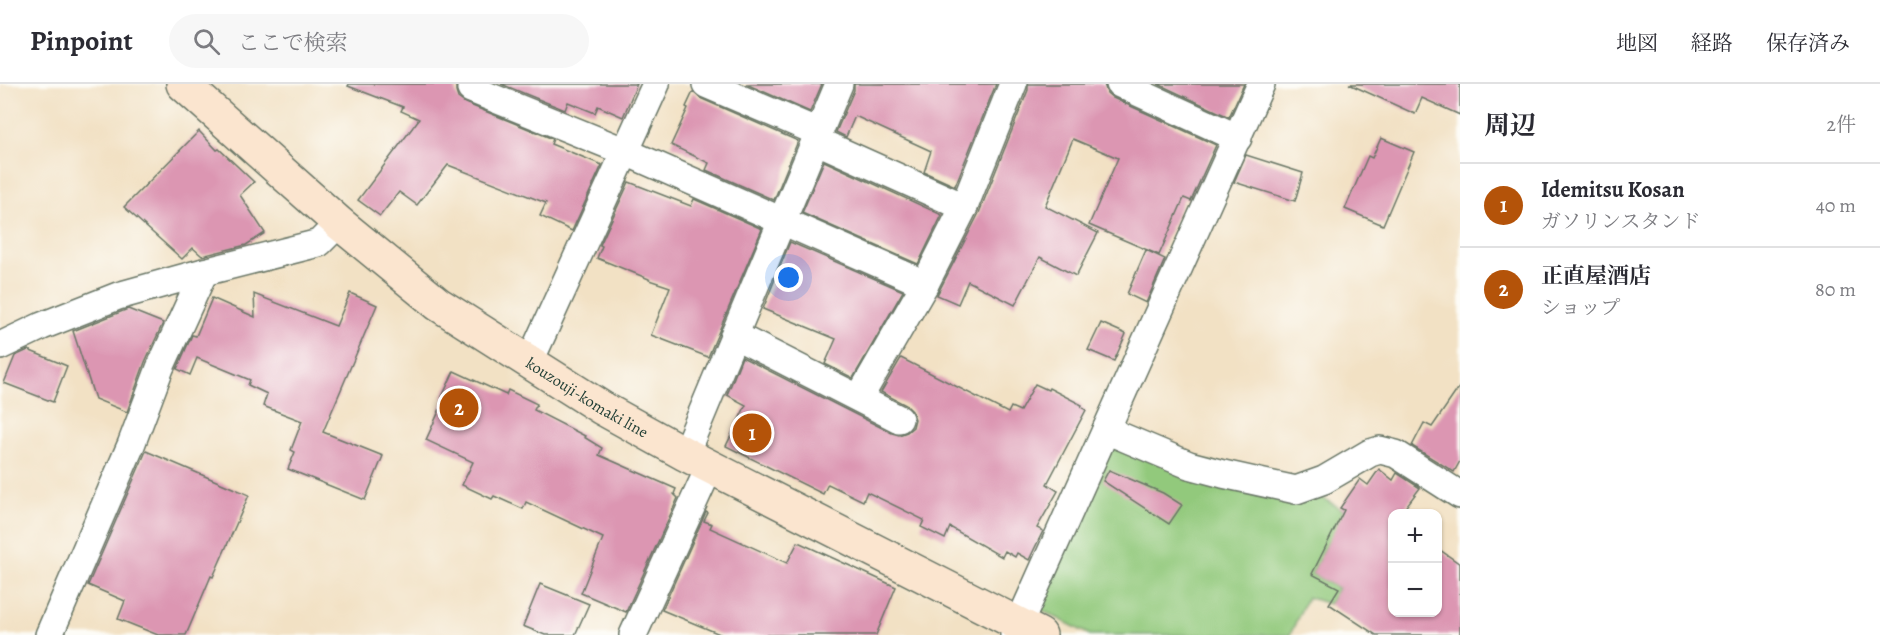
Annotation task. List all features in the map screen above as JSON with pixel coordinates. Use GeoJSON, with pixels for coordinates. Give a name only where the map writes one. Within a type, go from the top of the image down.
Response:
{"type":"FeatureCollection","features":[{"type":"Feature","properties":{"kind":"main road","name":"kouzouji-komaki line"},"geometry":{"type":"LineString","coordinates":[[183,84],[339,223],[438,304],[602,408],[1025,631]]}},
{"type":"Feature","properties":{"kind":"street"},"geometry":{"type":"LineString","coordinates":[[473,84],[471,89],[626,152],[926,284]]}},
{"type":"Feature","properties":{"kind":"street"},"geometry":{"type":"LineString","coordinates":[[530,361],[656,84]]}},
{"type":"Feature","properties":{"kind":"street"},"geometry":{"type":"LineString","coordinates":[[706,84],[964,207]]}},
{"type":"Feature","properties":{"kind":"street"},"geometry":{"type":"LineString","coordinates":[[633,635],[698,460],[734,335],[839,84]]}},
{"type":"Feature","properties":{"kind":"street"},"geometry":{"type":"LineString","coordinates":[[858,398],[926,284],[964,207],[1013,84]]}},
{"type":"Feature","properties":{"kind":"street"},"geometry":{"type":"LineString","coordinates":[[1120,84],[1238,138]]}},
{"type":"Feature","properties":{"kind":"street"},"geometry":{"type":"LineString","coordinates":[[1025,631],[1107,430],[1261,84]]}},
{"type":"Feature","properties":{"kind":"street"},"geometry":{"type":"LineString","coordinates":[[0,346],[42,326],[118,296],[320,243],[339,223]]}},
{"type":"Feature","properties":{"kind":"street"},"geometry":{"type":"LineString","coordinates":[[49,635],[131,445],[160,368],[204,272]]}},
{"type":"Feature","properties":{"kind":"street"},"geometry":{"type":"LineString","coordinates":[[734,335],[899,419]]}},
{"type":"Feature","properties":{"kind":"street"},"geometry":{"type":"LineString","coordinates":[[1107,430],[1189,465],[1296,490],[1324,480],[1370,453],[1380,450],[1396,454],[1459,491]]}},
{"type":"Feature","properties":{"kind":"green space"},"geometry":{"type":"Polygon","coordinates":[[[1106,430],[1315,494],[1349,513],[1326,546],[1312,574],[1338,588],[1329,604],[1307,597],[1290,635],[1090,635],[1028,603],[1106,430]]]}},
{"type":"Feature","properties":{"kind":"building"},"geometry":{"type":"Polygon","coordinates":[[[349,84],[456,84],[458,98],[465,103],[553,139],[551,144],[602,165],[572,231],[540,216],[546,203],[448,165],[417,205],[399,192],[380,216],[358,200],[419,119],[401,111],[403,107],[348,86],[349,84]]]}},
{"type":"Feature","properties":{"kind":"building"},"geometry":{"type":"Polygon","coordinates":[[[501,84],[637,84],[623,117],[598,106],[595,113],[568,102],[565,110],[501,84]]]}},
{"type":"Feature","properties":{"kind":"building"},"geometry":{"type":"Polygon","coordinates":[[[746,84],[822,84],[810,112],[746,84]]]}},
{"type":"Feature","properties":{"kind":"building"},"geometry":{"type":"Polygon","coordinates":[[[854,84],[996,84],[955,186],[924,172],[931,151],[855,116],[846,137],[836,132],[854,90],[854,84]]]}},
{"type":"Feature","properties":{"kind":"building"},"geometry":{"type":"Polygon","coordinates":[[[1028,84],[1104,84],[1107,93],[1113,98],[1216,145],[1191,201],[1184,198],[1159,255],[1089,225],[1118,158],[1073,139],[1045,206],[1098,233],[1076,276],[1040,257],[1015,305],[968,281],[958,304],[937,295],[979,213],[1028,90],[1028,84]]]}},
{"type":"Feature","properties":{"kind":"building"},"geometry":{"type":"Polygon","coordinates":[[[1158,84],[1244,84],[1229,117],[1158,84]]]}},
{"type":"Feature","properties":{"kind":"building"},"geometry":{"type":"Polygon","coordinates":[[[1349,84],[1460,84],[1460,115],[1422,98],[1415,114],[1349,84]]]}},
{"type":"Feature","properties":{"kind":"building"},"geometry":{"type":"Polygon","coordinates":[[[693,92],[700,98],[798,141],[774,200],[706,170],[709,163],[671,145],[693,92]]]}},
{"type":"Feature","properties":{"kind":"building"},"geometry":{"type":"Polygon","coordinates":[[[199,131],[254,182],[240,195],[265,233],[246,245],[202,256],[193,248],[182,259],[124,207],[199,131]]]}},
{"type":"Feature","properties":{"kind":"building"},"geometry":{"type":"Polygon","coordinates":[[[1381,138],[1414,152],[1383,225],[1345,209],[1368,156],[1372,158],[1381,138]]]}},
{"type":"Feature","properties":{"kind":"building"},"geometry":{"type":"Polygon","coordinates":[[[1246,155],[1303,173],[1295,201],[1234,182],[1246,155]]]}},
{"type":"Feature","properties":{"kind":"building"},"geometry":{"type":"Polygon","coordinates":[[[824,161],[942,215],[918,264],[802,213],[824,161]]]}},
{"type":"Feature","properties":{"kind":"building"},"geometry":{"type":"Polygon","coordinates":[[[629,182],[691,206],[694,199],[762,229],[708,357],[651,335],[670,287],[597,258],[602,246],[600,245],[629,182]]]}},
{"type":"Feature","properties":{"kind":"building"},"geometry":{"type":"Polygon","coordinates":[[[790,242],[903,291],[853,378],[825,364],[836,339],[763,309],[790,242]]]}},
{"type":"Feature","properties":{"kind":"building"},"geometry":{"type":"Polygon","coordinates":[[[1146,250],[1165,259],[1146,303],[1127,294],[1146,250]]]}},
{"type":"Feature","properties":{"kind":"building"},"geometry":{"type":"Polygon","coordinates":[[[350,293],[377,305],[323,432],[383,456],[365,500],[288,469],[295,452],[291,450],[302,421],[263,406],[267,394],[248,385],[250,380],[197,358],[190,375],[177,369],[192,335],[196,336],[212,298],[255,317],[254,294],[336,326],[350,293]]]}},
{"type":"Feature","properties":{"kind":"building"},"geometry":{"type":"Polygon","coordinates":[[[128,309],[163,323],[145,362],[127,412],[95,399],[73,331],[128,309]]]}},
{"type":"Feature","properties":{"kind":"building"},"geometry":{"type":"Polygon","coordinates":[[[1101,323],[1126,334],[1114,361],[1088,350],[1101,323]]]}},
{"type":"Feature","properties":{"kind":"building"},"geometry":{"type":"Polygon","coordinates":[[[28,350],[67,366],[53,402],[4,383],[15,356],[28,350]]]}},
{"type":"Feature","properties":{"kind":"building"},"geometry":{"type":"Polygon","coordinates":[[[742,357],[899,435],[913,427],[915,419],[912,411],[906,405],[881,392],[901,358],[1008,413],[1011,407],[1020,411],[1035,384],[1048,390],[1049,388],[1082,405],[1081,407],[1086,410],[1047,484],[1058,491],[1037,528],[1043,531],[1029,560],[1017,553],[1015,557],[1005,551],[1002,557],[950,527],[945,539],[921,527],[924,520],[867,492],[863,501],[828,484],[823,494],[726,446],[746,405],[727,395],[742,357]]]}},
{"type":"Feature","properties":{"kind":"building"},"geometry":{"type":"Polygon","coordinates":[[[454,371],[506,395],[508,390],[537,404],[534,410],[585,436],[602,448],[599,455],[676,489],[674,494],[678,498],[626,612],[581,593],[603,538],[526,502],[523,509],[494,496],[492,499],[462,485],[473,462],[426,440],[445,398],[442,397],[454,371]]]}},
{"type":"Feature","properties":{"kind":"building"},"geometry":{"type":"Polygon","coordinates":[[[1460,386],[1460,461],[1454,472],[1412,446],[1424,423],[1432,427],[1460,386]]]}},
{"type":"Feature","properties":{"kind":"building"},"geometry":{"type":"Polygon","coordinates":[[[146,451],[249,495],[186,635],[158,635],[118,619],[125,601],[88,585],[146,451]]]}},
{"type":"Feature","properties":{"kind":"building"},"geometry":{"type":"Polygon","coordinates":[[[1379,469],[1393,480],[1397,473],[1420,488],[1404,509],[1388,509],[1388,617],[1442,617],[1442,551],[1460,564],[1460,635],[1376,635],[1329,604],[1339,588],[1312,574],[1344,510],[1340,508],[1360,479],[1368,485],[1379,469]]]}},
{"type":"Feature","properties":{"kind":"building"},"geometry":{"type":"Polygon","coordinates":[[[1109,470],[1163,493],[1182,505],[1169,524],[1103,481],[1109,470]]]}},
{"type":"Feature","properties":{"kind":"building"},"geometry":{"type":"Polygon","coordinates":[[[706,512],[708,513],[704,521],[712,524],[710,528],[787,563],[798,542],[896,587],[876,635],[722,635],[662,610],[706,512]]]}},
{"type":"Feature","properties":{"kind":"building"},"geometry":{"type":"Polygon","coordinates":[[[540,584],[589,604],[575,635],[545,635],[523,626],[540,584]]]}},
{"type":"Feature","properties":{"kind":"place","name":"正直屋酒店"},"geometry":{"type":"Point","coordinates":[459,408]}},
{"type":"Feature","properties":{"kind":"place","name":"Idemitsu Kosan"},"geometry":{"type":"Point","coordinates":[752,433]}}]}
